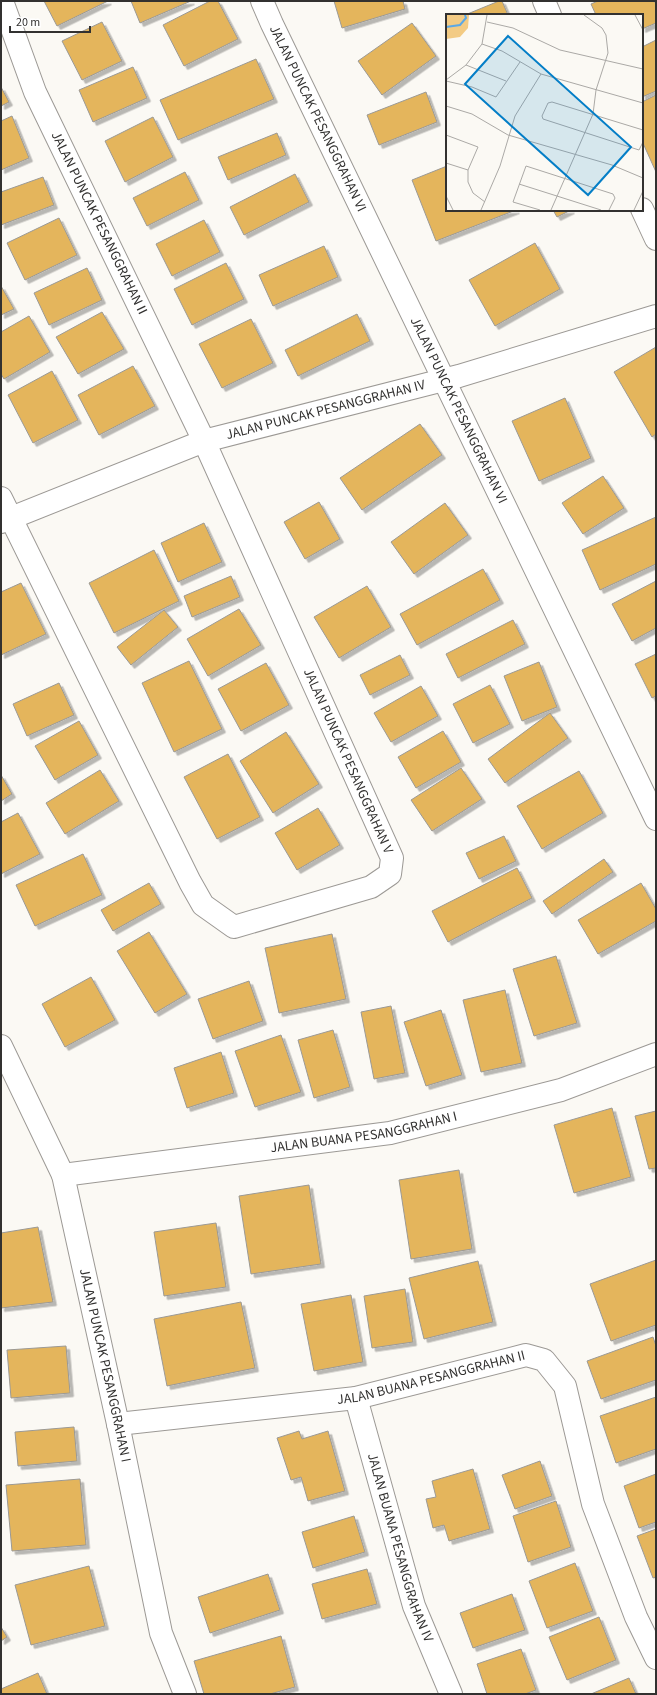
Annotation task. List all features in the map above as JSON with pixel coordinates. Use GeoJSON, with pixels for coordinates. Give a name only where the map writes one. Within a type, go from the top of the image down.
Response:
{"type":"FeatureCollection","features":[{"type":"Feature","properties":{"kind":"street","name":"JALAN PUNCAK PESANGGRAHAN II"},"geometry":{"type":"LineString","coordinates":[[2,1],[35,92],[204,441]]}},
{"type":"Feature","properties":{"kind":"street","name":"JALAN PUNCAK PESANGGRAHAN VI"},"geometry":{"type":"LineString","coordinates":[[262,1],[656,819]]}},
{"type":"Feature","properties":{"kind":"street"},"geometry":{"type":"LineString","coordinates":[[544,1],[550,14]]}},
{"type":"Feature","properties":{"kind":"street"},"geometry":{"type":"LineString","coordinates":[[642,211],[656,239]]}},
{"type":"Feature","properties":{"kind":"street","name":"JALAN PUNCAK PESANGGRAHAN IV"},"geometry":{"type":"LineString","coordinates":[[6,520],[204,441],[459,376],[656,316]]}},
{"type":"Feature","properties":{"kind":"street","name":"JALAN PUNCAK PESANGGRAHAN V"},"geometry":{"type":"LineString","coordinates":[[6,520],[203,905],[234,927],[371,887],[390,874],[392,858],[204,441]]}},
{"type":"Feature","properties":{"kind":"street"},"geometry":{"type":"LineString","coordinates":[[1,498],[6,520]]}},
{"type":"Feature","properties":{"kind":"street","name":"JALAN PUNCAK PESANGGRAHAN I"},"geometry":{"type":"LineString","coordinates":[[1,1046],[63,1175],[118,1424],[160,1633],[185,1694]]}},
{"type":"Feature","properties":{"kind":"street","name":"JALAN BUANA PESANGGRAHAN I"},"geometry":{"type":"LineString","coordinates":[[63,1175],[390,1133],[561,1090],[656,1054]]}},
{"type":"Feature","properties":{"kind":"street","name":"JALAN BUANA PESANGGRAHAN II"},"geometry":{"type":"LineString","coordinates":[[118,1424],[356,1398],[526,1355],[544,1360],[565,1386],[594,1504],[636,1617],[656,1658]]}},
{"type":"Feature","properties":{"kind":"street","name":"JALAN BUANA PESANGGRAHAN IV"},"geometry":{"type":"LineString","coordinates":[[356,1398],[414,1606],[451,1694]]}},
{"type":"Feature","properties":{"kind":"building"},"geometry":{"type":"Polygon","coordinates":[[[44,1],[108,1],[57,26],[44,1]]]}},
{"type":"Feature","properties":{"kind":"building"},"geometry":{"type":"Polygon","coordinates":[[[131,1],[191,1],[140,23],[131,1]]]}},
{"type":"Feature","properties":{"kind":"building"},"geometry":{"type":"Polygon","coordinates":[[[210,1],[218,1],[238,39],[184,66],[163,25],[210,1]]]}},
{"type":"Feature","properties":{"kind":"building"},"geometry":{"type":"Polygon","coordinates":[[[334,1],[403,1],[405,9],[342,28],[334,1]]]}},
{"type":"Feature","properties":{"kind":"building"},"geometry":{"type":"Polygon","coordinates":[[[502,1],[508,14],[467,14],[502,1]]]}},
{"type":"Feature","properties":{"kind":"building"},"geometry":{"type":"Polygon","coordinates":[[[598,1],[654,1],[656,4],[656,23],[643,29],[643,14],[596,14],[591,4],[598,1]]]}},
{"type":"Feature","properties":{"kind":"building"},"geometry":{"type":"Polygon","coordinates":[[[102,22],[122,61],[82,80],[62,41],[102,22]]]}},
{"type":"Feature","properties":{"kind":"building"},"geometry":{"type":"Polygon","coordinates":[[[412,23],[436,56],[382,95],[358,61],[412,23]]]}},
{"type":"Feature","properties":{"kind":"building"},"geometry":{"type":"Polygon","coordinates":[[[656,40],[656,91],[643,97],[643,46],[656,40]]]}},
{"type":"Feature","properties":{"kind":"building"},"geometry":{"type":"Polygon","coordinates":[[[256,59],[274,99],[178,140],[160,100],[256,59]]]}},
{"type":"Feature","properties":{"kind":"building"},"geometry":{"type":"Polygon","coordinates":[[[133,67],[147,98],[93,122],[79,90],[133,67]]]}},
{"type":"Feature","properties":{"kind":"building"},"geometry":{"type":"Polygon","coordinates":[[[1,87],[9,102],[1,106],[1,87]]]}},
{"type":"Feature","properties":{"kind":"building"},"geometry":{"type":"Polygon","coordinates":[[[426,92],[437,122],[379,145],[367,115],[426,92]]]}},
{"type":"Feature","properties":{"kind":"building"},"geometry":{"type":"Polygon","coordinates":[[[656,95],[656,172],[643,143],[643,102],[656,95]]]}},
{"type":"Feature","properties":{"kind":"building"},"geometry":{"type":"Polygon","coordinates":[[[12,116],[29,158],[1,170],[1,121],[12,116]]]}},
{"type":"Feature","properties":{"kind":"building"},"geometry":{"type":"Polygon","coordinates":[[[153,117],[173,157],[125,182],[105,141],[153,117]]]}},
{"type":"Feature","properties":{"kind":"building"},"geometry":{"type":"Polygon","coordinates":[[[277,133],[286,155],[228,180],[218,157],[277,133]]]}},
{"type":"Feature","properties":{"kind":"building"},"geometry":{"type":"Polygon","coordinates":[[[446,166],[446,211],[513,211],[436,241],[412,180],[446,166]]]}},
{"type":"Feature","properties":{"kind":"building"},"geometry":{"type":"Polygon","coordinates":[[[185,172],[199,200],[147,226],[133,198],[185,172]]]}},
{"type":"Feature","properties":{"kind":"building"},"geometry":{"type":"Polygon","coordinates":[[[295,174],[309,202],[244,235],[230,207],[295,174]]]}},
{"type":"Feature","properties":{"kind":"building"},"geometry":{"type":"Polygon","coordinates":[[[43,177],[54,205],[1,225],[1,192],[43,177]]]}},
{"type":"Feature","properties":{"kind":"building"},"geometry":{"type":"Polygon","coordinates":[[[554,211],[569,211],[557,217],[554,211]]]}},
{"type":"Feature","properties":{"kind":"building"},"geometry":{"type":"Polygon","coordinates":[[[59,218],[77,255],[25,280],[7,243],[59,218]]]}},
{"type":"Feature","properties":{"kind":"building"},"geometry":{"type":"Polygon","coordinates":[[[204,220],[220,252],[172,276],[156,244],[204,220]]]}},
{"type":"Feature","properties":{"kind":"building"},"geometry":{"type":"Polygon","coordinates":[[[535,243],[560,289],[495,326],[469,280],[535,243]]]}},
{"type":"Feature","properties":{"kind":"building"},"geometry":{"type":"Polygon","coordinates":[[[324,246],[338,277],[273,306],[259,275],[324,246]]]}},
{"type":"Feature","properties":{"kind":"building"},"geometry":{"type":"Polygon","coordinates":[[[226,263],[244,299],[192,325],[174,289],[226,263]]]}},
{"type":"Feature","properties":{"kind":"building"},"geometry":{"type":"Polygon","coordinates":[[[87,268],[102,300],[49,325],[34,293],[87,268]]]}},
{"type":"Feature","properties":{"kind":"building"},"geometry":{"type":"Polygon","coordinates":[[[1,286],[14,309],[1,315],[1,286]]]}},
{"type":"Feature","properties":{"kind":"building"},"geometry":{"type":"Polygon","coordinates":[[[102,312],[124,349],[78,374],[56,337],[102,312]]]}},
{"type":"Feature","properties":{"kind":"building"},"geometry":{"type":"Polygon","coordinates":[[[357,314],[370,341],[298,376],[285,350],[357,314]]]}},
{"type":"Feature","properties":{"kind":"building"},"geometry":{"type":"Polygon","coordinates":[[[29,316],[50,352],[4,379],[1,374],[1,332],[29,316]]]}},
{"type":"Feature","properties":{"kind":"building"},"geometry":{"type":"Polygon","coordinates":[[[251,319],[273,363],[222,388],[199,344],[251,319]]]}},
{"type":"Feature","properties":{"kind":"building"},"geometry":{"type":"Polygon","coordinates":[[[656,347],[656,434],[652,437],[614,372],[656,347]]]}},
{"type":"Feature","properties":{"kind":"building"},"geometry":{"type":"Polygon","coordinates":[[[133,366],[155,406],[99,435],[78,395],[133,366]]]}},
{"type":"Feature","properties":{"kind":"building"},"geometry":{"type":"Polygon","coordinates":[[[52,371],[78,420],[33,443],[8,395],[52,371]]]}},
{"type":"Feature","properties":{"kind":"building"},"geometry":{"type":"Polygon","coordinates":[[[565,398],[591,458],[539,481],[512,421],[565,398]]]}},
{"type":"Feature","properties":{"kind":"building"},"geometry":{"type":"Polygon","coordinates":[[[420,424],[442,455],[362,510],[340,478],[420,424]]]}},
{"type":"Feature","properties":{"kind":"building"},"geometry":{"type":"Polygon","coordinates":[[[603,476],[624,508],[583,534],[562,503],[603,476]]]}},
{"type":"Feature","properties":{"kind":"building"},"geometry":{"type":"Polygon","coordinates":[[[319,502],[340,539],[305,559],[284,522],[319,502]]]}},
{"type":"Feature","properties":{"kind":"building"},"geometry":{"type":"Polygon","coordinates":[[[445,503],[468,535],[414,574],[391,542],[445,503]]]}},
{"type":"Feature","properties":{"kind":"building"},"geometry":{"type":"Polygon","coordinates":[[[656,517],[656,564],[600,590],[582,550],[656,517]]]}},
{"type":"Feature","properties":{"kind":"building"},"geometry":{"type":"Polygon","coordinates":[[[204,523],[222,562],[178,582],[161,543],[204,523]]]}},
{"type":"Feature","properties":{"kind":"building"},"geometry":{"type":"Polygon","coordinates":[[[154,550],[179,601],[114,633],[89,583],[154,550]]]}},
{"type":"Feature","properties":{"kind":"building"},"geometry":{"type":"Polygon","coordinates":[[[483,569],[500,600],[417,645],[400,614],[483,569]]]}},
{"type":"Feature","properties":{"kind":"building"},"geometry":{"type":"Polygon","coordinates":[[[231,576],[240,597],[192,617],[184,596],[231,576]]]}},
{"type":"Feature","properties":{"kind":"building"},"geometry":{"type":"Polygon","coordinates":[[[656,581],[656,628],[632,641],[612,604],[656,581]]]}},
{"type":"Feature","properties":{"kind":"building"},"geometry":{"type":"Polygon","coordinates":[[[21,583],[46,634],[1,655],[1,592],[21,583]]]}},
{"type":"Feature","properties":{"kind":"building"},"geometry":{"type":"Polygon","coordinates":[[[367,586],[391,627],[339,658],[314,617],[367,586]]]}},
{"type":"Feature","properties":{"kind":"building"},"geometry":{"type":"Polygon","coordinates":[[[239,609],[261,645],[208,676],[187,639],[239,609]]]}},
{"type":"Feature","properties":{"kind":"building"},"geometry":{"type":"Polygon","coordinates":[[[164,610],[178,627],[131,665],[117,647],[164,610]]]}},
{"type":"Feature","properties":{"kind":"building"},"geometry":{"type":"Polygon","coordinates":[[[513,620],[525,644],[458,678],[446,654],[513,620]]]}},
{"type":"Feature","properties":{"kind":"building"},"geometry":{"type":"Polygon","coordinates":[[[656,654],[656,696],[652,698],[635,664],[656,654]]]}},
{"type":"Feature","properties":{"kind":"building"},"geometry":{"type":"Polygon","coordinates":[[[400,655],[410,675],[370,695],[360,675],[400,655]]]}},
{"type":"Feature","properties":{"kind":"building"},"geometry":{"type":"Polygon","coordinates":[[[189,661],[222,729],[174,752],[142,683],[189,661]]]}},
{"type":"Feature","properties":{"kind":"building"},"geometry":{"type":"Polygon","coordinates":[[[539,662],[557,707],[522,721],[504,676],[539,662]]]}},
{"type":"Feature","properties":{"kind":"building"},"geometry":{"type":"Polygon","coordinates":[[[266,663],[289,705],[241,731],[218,689],[266,663]]]}},
{"type":"Feature","properties":{"kind":"building"},"geometry":{"type":"Polygon","coordinates":[[[59,683],[74,715],[27,736],[13,704],[59,683]]]}},
{"type":"Feature","properties":{"kind":"building"},"geometry":{"type":"Polygon","coordinates":[[[490,685],[510,724],[473,743],[453,704],[490,685]]]}},
{"type":"Feature","properties":{"kind":"building"},"geometry":{"type":"Polygon","coordinates":[[[421,686],[438,716],[391,742],[374,713],[421,686]]]}},
{"type":"Feature","properties":{"kind":"building"},"geometry":{"type":"Polygon","coordinates":[[[550,713],[568,738],[505,783],[488,759],[550,713]]]}},
{"type":"Feature","properties":{"kind":"building"},"geometry":{"type":"Polygon","coordinates":[[[79,721],[98,755],[55,780],[35,746],[79,721]]]}},
{"type":"Feature","properties":{"kind":"building"},"geometry":{"type":"Polygon","coordinates":[[[443,731],[461,762],[416,788],[398,757],[443,731]]]}},
{"type":"Feature","properties":{"kind":"building"},"geometry":{"type":"Polygon","coordinates":[[[286,732],[319,784],[273,813],[240,761],[286,732]]]}},
{"type":"Feature","properties":{"kind":"building"},"geometry":{"type":"Polygon","coordinates":[[[228,754],[260,817],[217,839],[184,777],[228,754]]]}},
{"type":"Feature","properties":{"kind":"building"},"geometry":{"type":"Polygon","coordinates":[[[461,768],[482,799],[432,831],[411,800],[461,768]]]}},
{"type":"Feature","properties":{"kind":"building"},"geometry":{"type":"Polygon","coordinates":[[[100,770],[119,801],[65,834],[46,803],[100,770]]]}},
{"type":"Feature","properties":{"kind":"building"},"geometry":{"type":"Polygon","coordinates":[[[579,771],[603,813],[542,849],[517,806],[579,771]]]}},
{"type":"Feature","properties":{"kind":"building"},"geometry":{"type":"Polygon","coordinates":[[[1,775],[12,794],[1,801],[1,775]]]}},
{"type":"Feature","properties":{"kind":"building"},"geometry":{"type":"Polygon","coordinates":[[[318,808],[340,845],[297,870],[275,833],[318,808]]]}},
{"type":"Feature","properties":{"kind":"building"},"geometry":{"type":"Polygon","coordinates":[[[18,813],[40,854],[1,874],[1,822],[18,813]]]}},
{"type":"Feature","properties":{"kind":"building"},"geometry":{"type":"Polygon","coordinates":[[[504,836],[516,861],[479,879],[466,853],[504,836]]]}},
{"type":"Feature","properties":{"kind":"building"},"geometry":{"type":"Polygon","coordinates":[[[83,854],[102,895],[35,926],[16,885],[83,854]]]}},
{"type":"Feature","properties":{"kind":"building"},"geometry":{"type":"Polygon","coordinates":[[[604,859],[613,872],[552,914],[543,901],[604,859]]]}},
{"type":"Feature","properties":{"kind":"building"},"geometry":{"type":"Polygon","coordinates":[[[517,868],[532,898],[448,942],[432,911],[517,868]]]}},
{"type":"Feature","properties":{"kind":"building"},"geometry":{"type":"Polygon","coordinates":[[[149,883],[161,904],[113,931],[101,910],[149,883]]]}},
{"type":"Feature","properties":{"kind":"building"},"geometry":{"type":"Polygon","coordinates":[[[641,883],[656,909],[656,921],[598,954],[578,920],[641,883]]]}},
{"type":"Feature","properties":{"kind":"building"},"geometry":{"type":"Polygon","coordinates":[[[149,932],[187,994],[155,1013],[117,951],[149,932]]]}},
{"type":"Feature","properties":{"kind":"building"},"geometry":{"type":"Polygon","coordinates":[[[332,934],[346,999],[279,1013],[265,948],[332,934]]]}},
{"type":"Feature","properties":{"kind":"building"},"geometry":{"type":"Polygon","coordinates":[[[556,956],[577,1023],[534,1036],[513,969],[556,956]]]}},
{"type":"Feature","properties":{"kind":"building"},"geometry":{"type":"Polygon","coordinates":[[[91,977],[115,1020],[65,1047],[42,1004],[91,977]]]}},
{"type":"Feature","properties":{"kind":"building"},"geometry":{"type":"Polygon","coordinates":[[[249,981],[263,1021],[213,1039],[198,999],[249,981]]]}},
{"type":"Feature","properties":{"kind":"building"},"geometry":{"type":"Polygon","coordinates":[[[505,990],[522,1063],[481,1072],[463,1000],[505,990]]]}},
{"type":"Feature","properties":{"kind":"building"},"geometry":{"type":"Polygon","coordinates":[[[391,1006],[405,1073],[374,1079],[361,1012],[391,1006]]]}},
{"type":"Feature","properties":{"kind":"building"},"geometry":{"type":"Polygon","coordinates":[[[441,1010],[462,1075],[426,1086],[404,1022],[441,1010]]]}},
{"type":"Feature","properties":{"kind":"building"},"geometry":{"type":"Polygon","coordinates":[[[333,1030],[350,1087],[314,1098],[298,1040],[333,1030]]]}},
{"type":"Feature","properties":{"kind":"building"},"geometry":{"type":"Polygon","coordinates":[[[281,1035],[301,1092],[255,1107],[235,1051],[281,1035]]]}},
{"type":"Feature","properties":{"kind":"building"},"geometry":{"type":"Polygon","coordinates":[[[221,1052],[234,1093],[187,1108],[174,1068],[221,1052]]]}},
{"type":"Feature","properties":{"kind":"building"},"geometry":{"type":"Polygon","coordinates":[[[612,1108],[631,1177],[574,1193],[554,1125],[612,1108]]]}},
{"type":"Feature","properties":{"kind":"building"},"geometry":{"type":"Polygon","coordinates":[[[656,1111],[656,1168],[649,1169],[635,1116],[656,1111]]]}},
{"type":"Feature","properties":{"kind":"building"},"geometry":{"type":"Polygon","coordinates":[[[459,1170],[472,1249],[411,1259],[399,1180],[459,1170]]]}},
{"type":"Feature","properties":{"kind":"building"},"geometry":{"type":"Polygon","coordinates":[[[309,1185],[321,1264],[251,1274],[239,1196],[309,1185]]]}},
{"type":"Feature","properties":{"kind":"building"},"geometry":{"type":"Polygon","coordinates":[[[216,1223],[226,1287],[164,1296],[154,1232],[216,1223]]]}},
{"type":"Feature","properties":{"kind":"building"},"geometry":{"type":"Polygon","coordinates":[[[38,1227],[53,1302],[1,1308],[1,1233],[38,1227]]]}},
{"type":"Feature","properties":{"kind":"building"},"geometry":{"type":"Polygon","coordinates":[[[656,1260],[656,1325],[611,1341],[590,1284],[656,1260]]]}},
{"type":"Feature","properties":{"kind":"building"},"geometry":{"type":"Polygon","coordinates":[[[478,1261],[493,1322],[424,1339],[409,1278],[478,1261]]]}},
{"type":"Feature","properties":{"kind":"building"},"geometry":{"type":"Polygon","coordinates":[[[405,1289],[413,1342],[372,1348],[364,1296],[405,1289]]]}},
{"type":"Feature","properties":{"kind":"building"},"geometry":{"type":"Polygon","coordinates":[[[351,1295],[363,1362],[314,1371],[301,1304],[351,1295]]]}},
{"type":"Feature","properties":{"kind":"building"},"geometry":{"type":"Polygon","coordinates":[[[241,1302],[255,1368],[167,1386],[154,1319],[241,1302]]]}},
{"type":"Feature","properties":{"kind":"building"},"geometry":{"type":"Polygon","coordinates":[[[653,1337],[656,1346],[656,1380],[601,1399],[587,1361],[653,1337]]]}},
{"type":"Feature","properties":{"kind":"building"},"geometry":{"type":"Polygon","coordinates":[[[66,1346],[70,1393],[11,1398],[7,1350],[66,1346]]]}},
{"type":"Feature","properties":{"kind":"building"},"geometry":{"type":"Polygon","coordinates":[[[656,1397],[656,1449],[616,1463],[600,1416],[656,1397]]]}},
{"type":"Feature","properties":{"kind":"building"},"geometry":{"type":"Polygon","coordinates":[[[74,1427],[77,1461],[18,1466],[15,1432],[74,1427]]]}},
{"type":"Feature","properties":{"kind":"building"},"geometry":{"type":"Polygon","coordinates":[[[299,1431],[302,1439],[328,1431],[345,1491],[308,1501],[301,1477],[291,1480],[277,1438],[299,1431]]]}},
{"type":"Feature","properties":{"kind":"building"},"geometry":{"type":"Polygon","coordinates":[[[540,1461],[552,1496],[515,1509],[502,1475],[540,1461]]]}},
{"type":"Feature","properties":{"kind":"building"},"geometry":{"type":"Polygon","coordinates":[[[473,1469],[490,1529],[449,1541],[444,1525],[433,1528],[426,1499],[436,1497],[432,1481],[473,1469]]]}},
{"type":"Feature","properties":{"kind":"building"},"geometry":{"type":"Polygon","coordinates":[[[656,1474],[656,1522],[639,1528],[624,1486],[656,1474]]]}},
{"type":"Feature","properties":{"kind":"building"},"geometry":{"type":"Polygon","coordinates":[[[80,1479],[86,1545],[12,1551],[6,1485],[80,1479]]]}},
{"type":"Feature","properties":{"kind":"building"},"geometry":{"type":"Polygon","coordinates":[[[556,1501],[571,1547],[528,1562],[513,1516],[556,1501]]]}},
{"type":"Feature","properties":{"kind":"building"},"geometry":{"type":"Polygon","coordinates":[[[354,1516],[365,1552],[313,1568],[302,1532],[354,1516]]]}},
{"type":"Feature","properties":{"kind":"building"},"geometry":{"type":"Polygon","coordinates":[[[656,1529],[656,1577],[653,1578],[637,1536],[656,1529]]]}},
{"type":"Feature","properties":{"kind":"building"},"geometry":{"type":"Polygon","coordinates":[[[575,1563],[593,1611],[547,1628],[529,1581],[575,1563]]]}},
{"type":"Feature","properties":{"kind":"building"},"geometry":{"type":"Polygon","coordinates":[[[89,1566],[105,1626],[31,1645],[15,1585],[89,1566]]]}},
{"type":"Feature","properties":{"kind":"building"},"geometry":{"type":"Polygon","coordinates":[[[367,1569],[377,1604],[322,1619],[312,1584],[367,1569]]]}},
{"type":"Feature","properties":{"kind":"building"},"geometry":{"type":"Polygon","coordinates":[[[268,1574],[280,1610],[210,1633],[198,1597],[268,1574]]]}},
{"type":"Feature","properties":{"kind":"building"},"geometry":{"type":"Polygon","coordinates":[[[512,1594],[525,1630],[473,1648],[460,1613],[512,1594]]]}},
{"type":"Feature","properties":{"kind":"building"},"geometry":{"type":"Polygon","coordinates":[[[599,1617],[616,1660],[567,1680],[549,1637],[599,1617]]]}},
{"type":"Feature","properties":{"kind":"building"},"geometry":{"type":"Polygon","coordinates":[[[1,1627],[7,1637],[1,1641],[1,1627]]]}},
{"type":"Feature","properties":{"kind":"building"},"geometry":{"type":"Polygon","coordinates":[[[281,1636],[295,1687],[270,1694],[204,1694],[194,1661],[281,1636]]]}},
{"type":"Feature","properties":{"kind":"building"},"geometry":{"type":"Polygon","coordinates":[[[521,1649],[536,1690],[525,1694],[487,1694],[477,1664],[521,1649]]]}},
{"type":"Feature","properties":{"kind":"building"},"geometry":{"type":"Polygon","coordinates":[[[38,1673],[47,1694],[1,1694],[1,1689],[38,1673]]]}},
{"type":"Feature","properties":{"kind":"building"},"geometry":{"type":"Polygon","coordinates":[[[629,1678],[636,1694],[591,1694],[629,1678]]]}}]}
